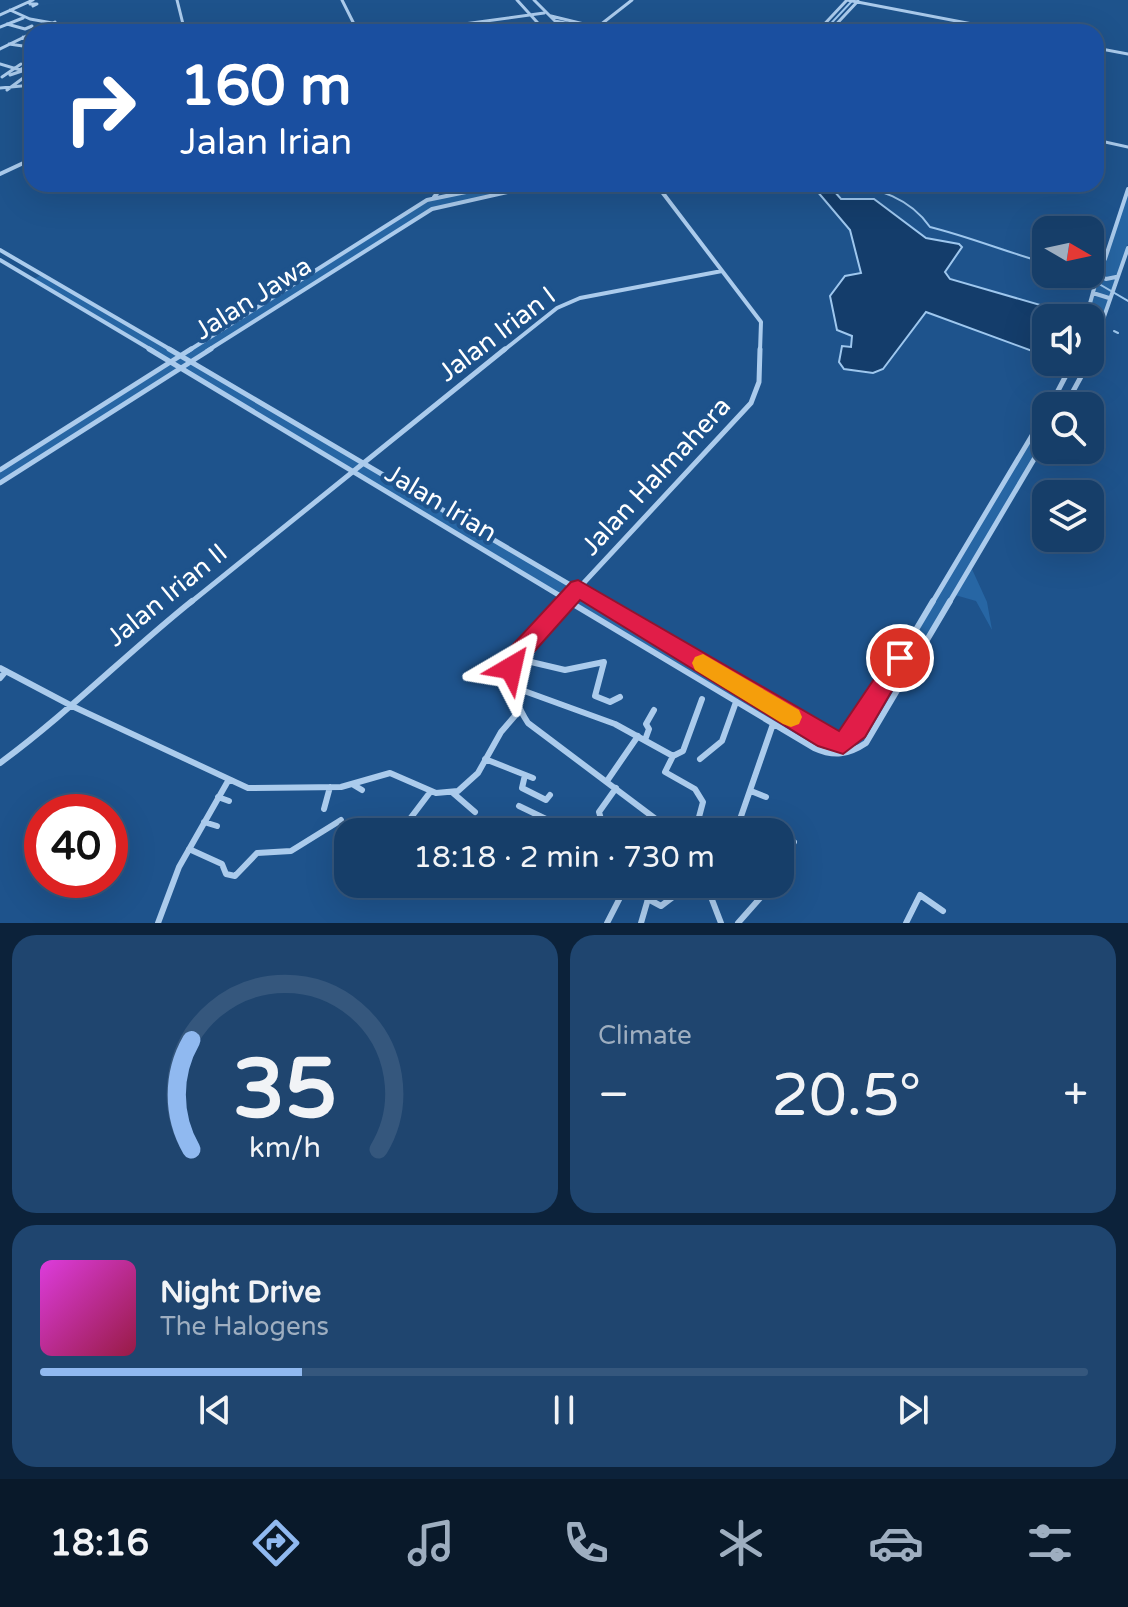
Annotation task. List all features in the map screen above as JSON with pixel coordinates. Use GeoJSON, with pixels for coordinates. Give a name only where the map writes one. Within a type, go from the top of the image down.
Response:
{"type":"FeatureCollection","features":[{"type":"Feature","properties":{"kind":"street"},"geometry":{"type":"LineString","coordinates":[[177,0],[183,24]]}},
{"type":"Feature","properties":{"kind":"street"},"geometry":{"type":"LineString","coordinates":[[342,0],[354,24]]}},
{"type":"Feature","properties":{"kind":"street"},"geometry":{"type":"LineString","coordinates":[[517,0],[537,24]]}},
{"type":"Feature","properties":{"kind":"street"},"geometry":{"type":"LineString","coordinates":[[534,0],[544,12],[574,24]]}},
{"type":"Feature","properties":{"kind":"street"},"geometry":{"type":"LineString","coordinates":[[601,24],[632,0]]}},
{"type":"Feature","properties":{"kind":"street"},"geometry":{"type":"LineString","coordinates":[[0,15],[28,1],[37,4],[33,6]]}},
{"type":"Feature","properties":{"kind":"street"},"geometry":{"type":"LineString","coordinates":[[852,1],[969,24]]}},
{"type":"Feature","properties":{"kind":"street"},"geometry":{"type":"LineString","coordinates":[[826,24],[852,1]]}},
{"type":"Feature","properties":{"kind":"street"},"geometry":{"type":"LineString","coordinates":[[835,24],[852,1]]}},
{"type":"Feature","properties":{"kind":"street"},"geometry":{"type":"LineString","coordinates":[[10,10],[24,17],[62,24]]}},
{"type":"Feature","properties":{"kind":"street"},"geometry":{"type":"LineString","coordinates":[[460,24],[544,12]]}},
{"type":"Feature","properties":{"kind":"street"},"geometry":{"type":"LineString","coordinates":[[0,27],[24,17]]}},
{"type":"Feature","properties":{"kind":"street"},"geometry":{"type":"LineString","coordinates":[[51,24],[56,22]]}},
{"type":"Feature","properties":{"kind":"street"},"geometry":{"type":"LineString","coordinates":[[7,24],[24,29]]}},
{"type":"Feature","properties":{"kind":"street"},"geometry":{"type":"LineString","coordinates":[[0,49],[22,37]]}},
{"type":"Feature","properties":{"kind":"street"},"geometry":{"type":"LineString","coordinates":[[8,42],[23,46]]}},
{"type":"Feature","properties":{"kind":"street"},"geometry":{"type":"LineString","coordinates":[[1104,50],[1128,54]]}},
{"type":"Feature","properties":{"kind":"street"},"geometry":{"type":"LineString","coordinates":[[0,64],[12,72],[24,72]]}},
{"type":"Feature","properties":{"kind":"street"},"geometry":{"type":"LineString","coordinates":[[2,77],[21,64]]}},
{"type":"Feature","properties":{"kind":"street"},"geometry":{"type":"LineString","coordinates":[[7,90],[24,75]]}},
{"type":"Feature","properties":{"kind":"street"},"geometry":{"type":"LineString","coordinates":[[0,88],[7,90],[24,87]]}},
{"type":"Feature","properties":{"kind":"street"},"geometry":{"type":"LineString","coordinates":[[1104,141],[1128,146]]}},
{"type":"Feature","properties":{"kind":"street"},"geometry":{"type":"LineString","coordinates":[[0,174],[24,163]]}},
{"type":"Feature","properties":{"kind":"street"},"geometry":{"type":"LineString","coordinates":[[1104,261],[1128,189]]}},
{"type":"Feature","properties":{"kind":"street"},"geometry":{"type":"LineString","coordinates":[[434,198],[438,192]]}},
{"type":"Feature","properties":{"kind":"street"},"geometry":{"type":"LineString","coordinates":[[447,192],[451,193]]}},
{"type":"Feature","properties":{"kind":"street","name":"Jalan Jawa"},"geometry":{"type":"LineString","coordinates":[[0,470],[434,198],[457,192]]}},
{"type":"Feature","properties":{"kind":"street","name":"Jalan Jawa"},"geometry":{"type":"LineString","coordinates":[[0,483],[440,205],[504,192]]}},
{"type":"Feature","properties":{"kind":"street","name":"Jalan Halmahera"},"geometry":{"type":"LineString","coordinates":[[514,658],[757,395],[761,322],[662,192]]}},
{"type":"Feature","properties":{"kind":"street"},"geometry":{"type":"LineString","coordinates":[[1104,313],[1128,248]]}},
{"type":"Feature","properties":{"kind":"street","name":"Jalan Irian"},"geometry":{"type":"LineString","coordinates":[[0,250],[578,588],[827,738]]}},
{"type":"Feature","properties":{"kind":"street","name":"Jalan Irian"},"geometry":{"type":"LineString","coordinates":[[0,260],[566,602],[822,752]]}},
{"type":"Feature","properties":{"kind":"street","name":"Jalan Irian I"},"geometry":{"type":"LineString","coordinates":[[363,463],[567,303],[722,271]]}},
{"type":"Feature","properties":{"kind":"street"},"geometry":{"type":"LineString","coordinates":[[32,280],[43,274]]}},
{"type":"Feature","properties":{"kind":"street"},"geometry":{"type":"LineString","coordinates":[[1104,278],[1117,277]]}},
{"type":"Feature","properties":{"kind":"street"},"geometry":{"type":"LineString","coordinates":[[295,285],[303,291]]}},
{"type":"Feature","properties":{"kind":"street"},"geometry":{"type":"LineString","coordinates":[[1090,304],[1094,288]]}},
{"type":"Feature","properties":{"kind":"street"},"geometry":{"type":"LineString","coordinates":[[1093,293],[1111,294]]}},
{"type":"Feature","properties":{"kind":"street"},"geometry":{"type":"LineString","coordinates":[[827,738],[843,743],[852,736],[1032,435]]}},
{"type":"Feature","properties":{"kind":"street","name":"Jalan Irian II"},"geometry":{"type":"LineString","coordinates":[[0,763],[72,706],[121,658],[363,463]]}},
{"type":"Feature","properties":{"kind":"street"},"geometry":{"type":"LineString","coordinates":[[822,752],[846,755],[866,743],[1032,463]]}},
{"type":"Feature","properties":{"kind":"street"},"geometry":{"type":"LineString","coordinates":[[995,497],[1008,503]]}},
{"type":"Feature","properties":{"kind":"street"},"geometry":{"type":"LineString","coordinates":[[620,697],[610,702],[595,696],[604,662],[569,670],[514,658],[511,668],[520,710],[537,731],[655,818]]}},
{"type":"Feature","properties":{"kind":"street"},"geometry":{"type":"LineString","coordinates":[[0,678],[3,670],[72,706],[248,788],[330,787],[393,773],[431,791],[453,793],[470,784],[508,720],[520,710]]}},
{"type":"Feature","properties":{"kind":"street"},"geometry":{"type":"LineString","coordinates":[[515,688],[611,722],[673,756]]}},
{"type":"Feature","properties":{"kind":"street"},"geometry":{"type":"LineString","coordinates":[[699,818],[703,802],[695,789],[665,772],[673,756],[683,751],[702,699]]}},
{"type":"Feature","properties":{"kind":"street"},"geometry":{"type":"LineString","coordinates":[[700,759],[722,741],[736,702]]}},
{"type":"Feature","properties":{"kind":"street"},"geometry":{"type":"LineString","coordinates":[[607,781],[649,729],[646,724],[654,710]]}},
{"type":"Feature","properties":{"kind":"street"},"geometry":{"type":"LineString","coordinates":[[741,818],[773,724]]}},
{"type":"Feature","properties":{"kind":"street"},"geometry":{"type":"LineString","coordinates":[[852,736],[856,746],[866,743]]}},
{"type":"Feature","properties":{"kind":"street"},"geometry":{"type":"LineString","coordinates":[[822,752],[830,749],[827,738]]}},
{"type":"Feature","properties":{"kind":"street"},"geometry":{"type":"LineString","coordinates":[[485,759],[529,777],[522,788],[546,800],[550,795]]}},
{"type":"Feature","properties":{"kind":"street"},"geometry":{"type":"LineString","coordinates":[[158,923],[189,849],[228,781]]}},
{"type":"Feature","properties":{"kind":"street"},"geometry":{"type":"LineString","coordinates":[[352,784],[362,790]]}},
{"type":"Feature","properties":{"kind":"street"},"geometry":{"type":"LineString","coordinates":[[324,809],[330,787]]}},
{"type":"Feature","properties":{"kind":"street"},"geometry":{"type":"LineString","coordinates":[[601,818],[599,812],[616,788]]}},
{"type":"Feature","properties":{"kind":"street"},"geometry":{"type":"LineString","coordinates":[[411,818],[431,791]]}},
{"type":"Feature","properties":{"kind":"street"},"geometry":{"type":"LineString","coordinates":[[751,791],[766,797]]}},
{"type":"Feature","properties":{"kind":"street"},"geometry":{"type":"LineString","coordinates":[[453,793],[458,801],[475,812]]}},
{"type":"Feature","properties":{"kind":"street"},"geometry":{"type":"LineString","coordinates":[[218,797],[229,801]]}},
{"type":"Feature","properties":{"kind":"street"},"geometry":{"type":"LineString","coordinates":[[519,806],[544,818]]}},
{"type":"Feature","properties":{"kind":"street"},"geometry":{"type":"LineString","coordinates":[[204,822],[217,826]]}},
{"type":"Feature","properties":{"kind":"street"},"geometry":{"type":"LineString","coordinates":[[189,849],[222,864],[226,874],[235,876],[257,853],[291,851],[334,824]]}},
{"type":"Feature","properties":{"kind":"street"},"geometry":{"type":"LineString","coordinates":[[607,923],[626,886],[661,906],[672,898]]}},
{"type":"Feature","properties":{"kind":"street"},"geometry":{"type":"LineString","coordinates":[[906,923],[920,895],[943,911]]}},
{"type":"Feature","properties":{"kind":"street"},"geometry":{"type":"LineString","coordinates":[[711,898],[721,923]]}},
{"type":"Feature","properties":{"kind":"street"},"geometry":{"type":"LineString","coordinates":[[738,923],[760,898]]}},
{"type":"Feature","properties":{"kind":"street"},"geometry":{"type":"LineString","coordinates":[[641,923],[648,899]]}},
{"type":"Feature","properties":{"kind":"shaded area"},"geometry":{"type":"Polygon","coordinates":[[[1128,189],[1128,244],[1104,316],[1104,304],[1090,304],[1094,288],[1104,288],[1105,259],[1128,189]]]}},
{"type":"Feature","properties":{"kind":"shaded area"},"geometry":{"type":"Polygon","coordinates":[[[466,192],[508,192],[432,209],[191,361],[829,740],[829,750],[822,752],[181,368],[0,483],[0,470],[171,362],[32,280],[43,274],[181,356],[427,200],[466,192]]]}},
{"type":"Feature","properties":{"kind":"shaded area"},"geometry":{"type":"Polygon","coordinates":[[[818,192],[835,192],[841,199],[874,199],[926,238],[959,244],[962,247],[945,272],[950,279],[1037,304],[1032,304],[1032,351],[926,312],[883,369],[873,373],[844,369],[839,362],[842,346],[851,347],[852,336],[837,330],[830,296],[845,276],[861,273],[850,230],[818,192]]]}},
{"type":"Feature","properties":{"kind":"shaded area"},"geometry":{"type":"Polygon","coordinates":[[[1032,435],[1032,463],[971,567],[987,602],[992,630],[976,601],[955,595],[866,743],[853,744],[852,736],[1032,435]]]}},
{"type":"Feature","properties":{"kind":"waterway"},"geometry":{"type":"LineString","coordinates":[[830,24],[852,1]]}},
{"type":"Feature","properties":{"kind":"waterway"},"geometry":{"type":"LineString","coordinates":[[880,192],[913,209],[930,227],[1032,258]]}},
{"type":"Feature","properties":{"kind":"waterway"},"geometry":{"type":"LineString","coordinates":[[1104,287],[1128,301]]}},
{"type":"Feature","properties":{"kind":"waterway"},"geometry":{"type":"LineString","coordinates":[[1114,331],[1118,333]]}},
{"type":"Feature","properties":{"kind":"slow traffic"},"geometry":{"type":"LineString","coordinates":[[703,663],[791,717]]}},
{"type":"Feature","properties":{"kind":"route"},"geometry":{"type":"LineString","coordinates":[[511,668],[514,658],[578,588],[827,738],[843,743],[857,729],[900,658]]}}]}
